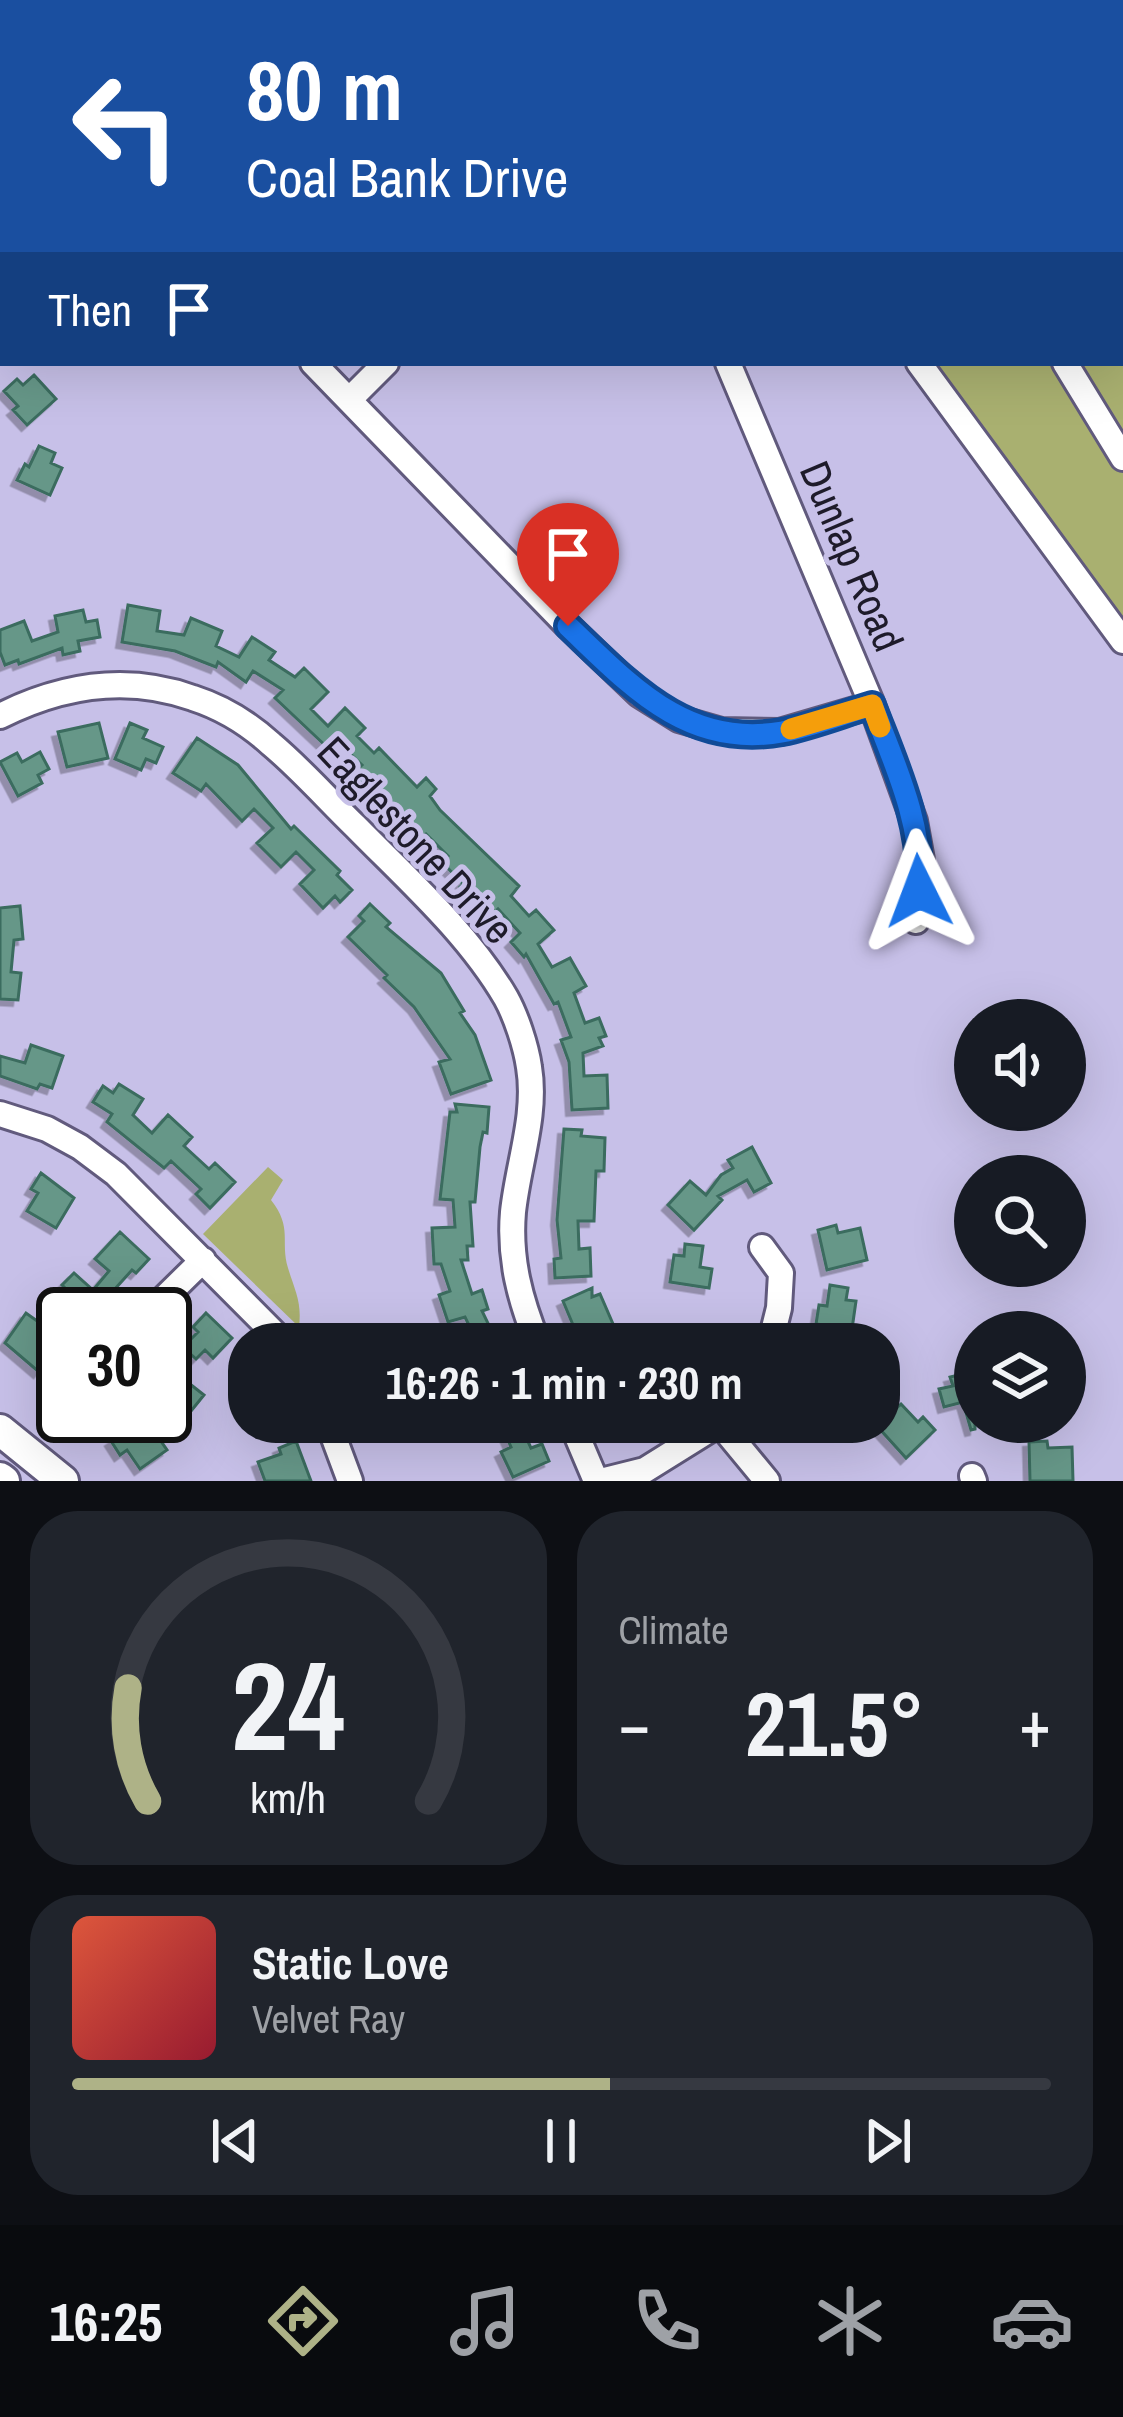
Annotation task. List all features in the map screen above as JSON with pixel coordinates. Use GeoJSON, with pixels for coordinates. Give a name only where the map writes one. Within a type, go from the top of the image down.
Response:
{"type":"FeatureCollection","features":[{"type":"Feature","properties":{"kind":"main road"},"geometry":{"type":"LineString","coordinates":[[0,1430],[63,1481]]}},
{"type":"Feature","properties":{"kind":"street"},"geometry":{"type":"LineString","coordinates":[[317,366],[568,626],[639,694],[679,719],[721,731],[780,732],[872,705]]}},
{"type":"Feature","properties":{"kind":"street"},"geometry":{"type":"LineString","coordinates":[[350,399],[383,366]]}},
{"type":"Feature","properties":{"kind":"street","name":"Dunlap Road"},"geometry":{"type":"LineString","coordinates":[[729,366],[872,705],[914,821],[921,860],[916,921]]}},
{"type":"Feature","properties":{"kind":"street"},"geometry":{"type":"LineString","coordinates":[[921,366],[1123,641]]}},
{"type":"Feature","properties":{"kind":"street"},"geometry":{"type":"LineString","coordinates":[[1067,366],[1122,453]]}},
{"type":"Feature","properties":{"kind":"street","name":"Eaglestone Drive"},"geometry":{"type":"LineString","coordinates":[[0,716],[77,686],[118,685],[155,688],[230,714],[271,743],[472,950],[508,1002],[530,1067],[512,1254],[529,1323]]}},
{"type":"Feature","properties":{"kind":"street"},"geometry":{"type":"LineString","coordinates":[[0,1114],[46,1129],[116,1174],[264,1323]]}},
{"type":"Feature","properties":{"kind":"street"},"geometry":{"type":"LineString","coordinates":[[762,1247],[781,1274],[775,1323]]}},
{"type":"Feature","properties":{"kind":"street"},"geometry":{"type":"LineString","coordinates":[[176,1287],[203,1260]]}},
{"type":"Feature","properties":{"kind":"street"},"geometry":{"type":"LineString","coordinates":[[336,1443],[350,1481]]}},
{"type":"Feature","properties":{"kind":"street"},"geometry":{"type":"LineString","coordinates":[[581,1443],[598,1481],[645,1470],[689,1443]]}},
{"type":"Feature","properties":{"kind":"street"},"geometry":{"type":"LineString","coordinates":[[737,1443],[767,1481]]}},
{"type":"Feature","properties":{"kind":"green space"},"geometry":{"type":"Polygon","coordinates":[[[936,366],[1123,366],[1123,618],[936,366]]]}},
{"type":"Feature","properties":{"kind":"green space"},"geometry":{"type":"Polygon","coordinates":[[[268,1167],[283,1180],[271,1200],[284,1227],[299,1323],[295,1323],[203,1234],[268,1167]]]}},
{"type":"Feature","properties":{"kind":"building"},"geometry":{"type":"Polygon","coordinates":[[[34,375],[56,399],[27,425],[4,391],[17,379],[23,385],[34,375]]]}},
{"type":"Feature","properties":{"kind":"building"},"geometry":{"type":"Polygon","coordinates":[[[39,446],[55,453],[51,463],[62,468],[50,495],[17,480],[39,446]]]}},
{"type":"Feature","properties":{"kind":"building"},"geometry":{"type":"Polygon","coordinates":[[[128,605],[160,611],[157,631],[184,635],[191,618],[222,631],[216,646],[239,657],[252,637],[275,652],[269,660],[295,677],[304,668],[328,692],[311,709],[328,726],[345,708],[365,728],[357,736],[374,753],[379,748],[417,787],[426,778],[436,789],[430,796],[440,810],[519,886],[511,896],[529,916],[536,910],[554,930],[538,944],[552,967],[570,958],[586,986],[574,993],[585,1023],[599,1018],[606,1036],[599,1038],[603,1046],[583,1053],[584,1076],[607,1075],[608,1108],[572,1110],[569,1062],[561,1040],[571,1037],[558,1002],[554,1004],[526,954],[524,957],[511,942],[520,933],[498,909],[495,912],[476,894],[472,898],[460,887],[463,884],[442,862],[448,856],[426,834],[420,839],[369,786],[365,789],[351,775],[362,765],[338,742],[330,750],[275,698],[283,690],[253,671],[246,682],[218,662],[216,667],[175,651],[122,642],[128,605]]]}},
{"type":"Feature","properties":{"kind":"building"},"geometry":{"type":"Polygon","coordinates":[[[83,610],[86,622],[97,620],[100,637],[78,641],[80,651],[63,655],[62,648],[5,665],[0,630],[24,621],[32,641],[58,632],[55,616],[83,610]]]}},
{"type":"Feature","properties":{"kind":"building"},"geometry":{"type":"Polygon","coordinates":[[[99,723],[108,758],[67,767],[58,732],[99,723]]]}},
{"type":"Feature","properties":{"kind":"building"},"geometry":{"type":"Polygon","coordinates":[[[130,723],[147,730],[143,738],[163,747],[156,763],[146,759],[141,770],[115,759],[130,723]]]}},
{"type":"Feature","properties":{"kind":"building"},"geometry":{"type":"Polygon","coordinates":[[[197,738],[238,765],[291,829],[294,826],[340,871],[337,875],[352,890],[340,902],[335,896],[323,908],[300,884],[314,870],[296,852],[281,867],[257,843],[273,828],[254,809],[242,821],[206,784],[201,791],[173,773],[197,738]]]}},
{"type":"Feature","properties":{"kind":"building"},"geometry":{"type":"Polygon","coordinates":[[[40,752],[49,769],[38,775],[42,783],[18,796],[0,762],[17,753],[22,762],[40,752]]]}},
{"type":"Feature","properties":{"kind":"building"},"geometry":{"type":"Polygon","coordinates":[[[370,904],[390,923],[386,927],[441,973],[464,1011],[460,1013],[475,1035],[491,1080],[451,1094],[439,1062],[450,1059],[414,1007],[348,937],[364,921],[359,916],[370,904]]]}},
{"type":"Feature","properties":{"kind":"building"},"geometry":{"type":"Polygon","coordinates":[[[20,906],[23,939],[14,940],[11,972],[21,973],[18,1000],[0,999],[0,908],[20,906]]]}},
{"type":"Feature","properties":{"kind":"building"},"geometry":{"type":"Polygon","coordinates":[[[31,1045],[63,1056],[52,1088],[40,1084],[37,1089],[0,1076],[0,1056],[25,1063],[31,1045]]]}},
{"type":"Feature","properties":{"kind":"building"},"geometry":{"type":"Polygon","coordinates":[[[119,1084],[143,1099],[133,1115],[152,1133],[168,1115],[192,1137],[184,1146],[209,1169],[215,1163],[235,1182],[210,1208],[196,1194],[201,1189],[171,1161],[164,1168],[107,1122],[112,1114],[93,1102],[103,1086],[113,1093],[119,1084]]]}},
{"type":"Feature","properties":{"kind":"building"},"geometry":{"type":"Polygon","coordinates":[[[455,1104],[489,1107],[475,1202],[470,1202],[473,1246],[467,1246],[468,1260],[461,1260],[472,1294],[482,1290],[488,1309],[482,1311],[488,1323],[468,1323],[465,1317],[448,1322],[439,1295],[450,1291],[441,1264],[434,1264],[432,1228],[455,1227],[453,1200],[440,1199],[450,1112],[457,1112],[455,1104]]]}},
{"type":"Feature","properties":{"kind":"building"},"geometry":{"type":"Polygon","coordinates":[[[564,1129],[605,1138],[604,1171],[596,1171],[594,1221],[578,1221],[579,1249],[590,1248],[591,1276],[555,1278],[554,1259],[561,1258],[557,1220],[564,1129]]]}},
{"type":"Feature","properties":{"kind":"building"},"geometry":{"type":"Polygon","coordinates":[[[752,1147],[771,1183],[754,1192],[747,1180],[718,1196],[722,1200],[694,1230],[668,1205],[690,1181],[706,1195],[733,1168],[728,1160],[752,1147]]]}},
{"type":"Feature","properties":{"kind":"building"},"geometry":{"type":"Polygon","coordinates":[[[41,1173],[74,1198],[56,1228],[27,1211],[38,1193],[31,1189],[41,1173]]]}},
{"type":"Feature","properties":{"kind":"building"},"geometry":{"type":"Polygon","coordinates":[[[836,1225],[838,1233],[860,1228],[867,1260],[827,1270],[818,1230],[836,1225]]]}},
{"type":"Feature","properties":{"kind":"building"},"geometry":{"type":"Polygon","coordinates":[[[120,1232],[149,1259],[117,1287],[96,1287],[109,1271],[95,1259],[120,1232]]]}},
{"type":"Feature","properties":{"kind":"building"},"geometry":{"type":"Polygon","coordinates":[[[685,1244],[703,1246],[700,1267],[712,1269],[709,1288],[670,1282],[674,1255],[684,1256],[685,1244]]]}},
{"type":"Feature","properties":{"kind":"building"},"geometry":{"type":"Polygon","coordinates":[[[74,1273],[90,1287],[64,1287],[74,1273]]]}},
{"type":"Feature","properties":{"kind":"building"},"geometry":{"type":"Polygon","coordinates":[[[830,1285],[848,1288],[846,1300],[856,1301],[853,1323],[816,1323],[819,1305],[827,1306],[830,1285]]]}},
{"type":"Feature","properties":{"kind":"building"},"geometry":{"type":"Polygon","coordinates":[[[592,1288],[592,1297],[600,1294],[613,1323],[572,1323],[563,1301],[592,1288]]]}},
{"type":"Feature","properties":{"kind":"building"},"geometry":{"type":"Polygon","coordinates":[[[26,1313],[36,1320],[36,1369],[5,1343],[26,1313]]]}},
{"type":"Feature","properties":{"kind":"building"},"geometry":{"type":"Polygon","coordinates":[[[206,1313],[228,1334],[228,1342],[213,1358],[205,1350],[196,1359],[192,1338],[198,1332],[193,1327],[206,1313]]]}},
{"type":"Feature","properties":{"kind":"building"},"geometry":{"type":"Polygon","coordinates":[[[954,1376],[954,1404],[944,1407],[939,1389],[953,1386],[950,1377],[954,1376]]]}},
{"type":"Feature","properties":{"kind":"building"},"geometry":{"type":"Polygon","coordinates":[[[192,1386],[204,1395],[192,1410],[192,1386]]]}},
{"type":"Feature","properties":{"kind":"building"},"geometry":{"type":"Polygon","coordinates":[[[900,1405],[935,1430],[906,1458],[892,1443],[900,1443],[900,1405]]]}},
{"type":"Feature","properties":{"kind":"building"},"geometry":{"type":"Polygon","coordinates":[[[112,1443],[162,1443],[167,1450],[140,1469],[127,1450],[120,1455],[112,1443]]]}},
{"type":"Feature","properties":{"kind":"building"},"geometry":{"type":"Polygon","coordinates":[[[297,1443],[311,1481],[265,1481],[258,1462],[281,1454],[279,1448],[297,1443]]]}},
{"type":"Feature","properties":{"kind":"building"},"geometry":{"type":"Polygon","coordinates":[[[509,1443],[529,1443],[531,1448],[542,1444],[549,1461],[513,1477],[501,1452],[511,1447],[509,1443]]]}},
{"type":"Feature","properties":{"kind":"building"},"geometry":{"type":"Polygon","coordinates":[[[1029,1443],[1072,1447],[1073,1481],[1030,1481],[1029,1443]]]}},
{"type":"Feature","properties":{"kind":"slow traffic"},"geometry":{"type":"LineString","coordinates":[[791,729],[872,705],[880,727]]}},
{"type":"Feature","properties":{"kind":"route"},"geometry":{"type":"LineString","coordinates":[[568,626],[639,694],[679,719],[721,731],[780,732],[872,705],[914,821],[921,860],[919,891]]}}]}
